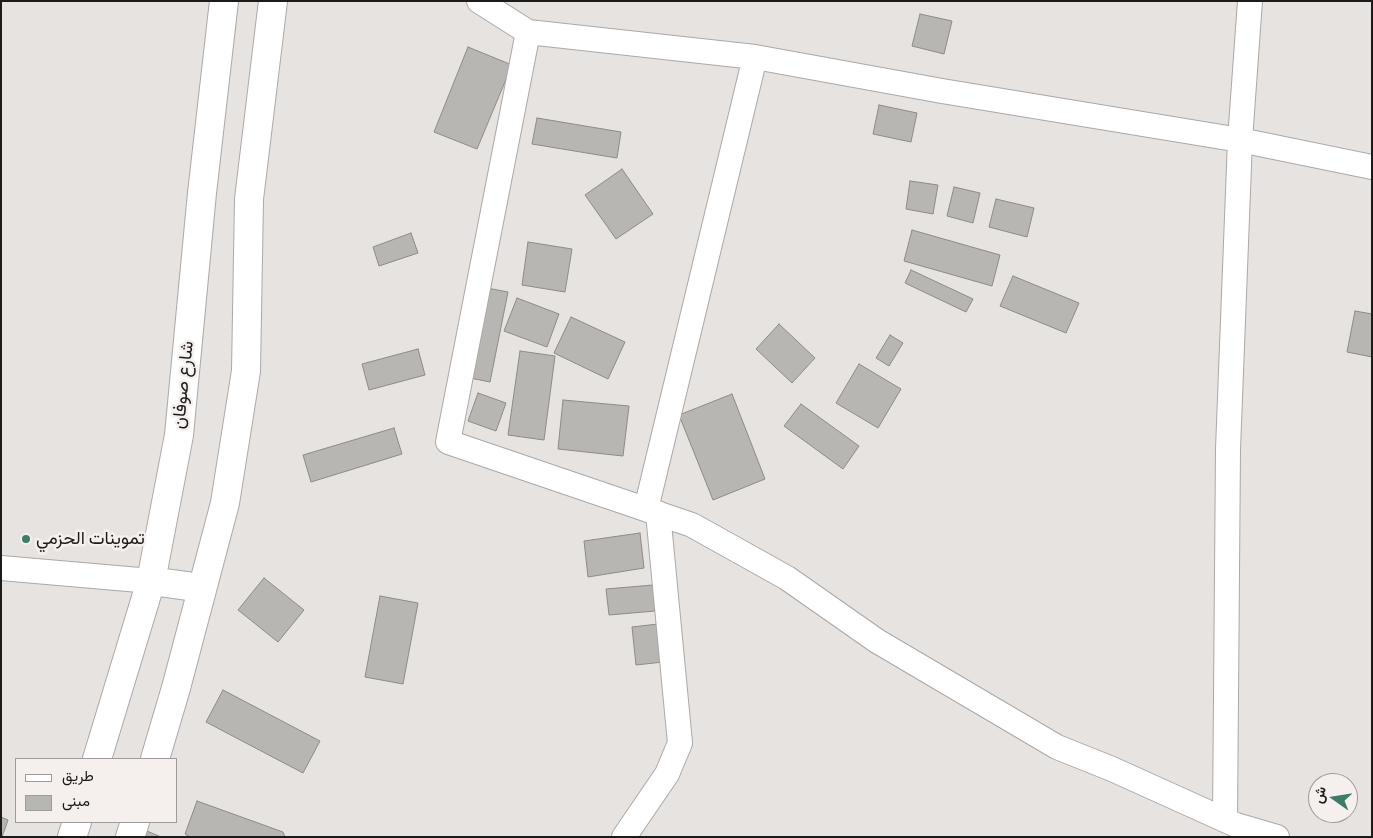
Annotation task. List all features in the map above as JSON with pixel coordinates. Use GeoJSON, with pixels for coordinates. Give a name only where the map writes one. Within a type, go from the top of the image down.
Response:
{"type":"FeatureCollection","features":[{"type":"Feature","properties":{"kind":"street","name":"شارع صوفان"},"geometry":{"type":"LineString","coordinates":[[97,758],[151,581],[179,435],[202,193],[224,1]]}},
{"type":"Feature","properties":{"kind":"street"},"geometry":{"type":"LineString","coordinates":[[155,758],[176,688],[225,503],[246,372],[249,199],[273,1]]}},
{"type":"Feature","properties":{"kind":"street"},"geometry":{"type":"LineString","coordinates":[[479,1],[528,32],[755,57],[942,91],[1240,140],[1372,167]]}},
{"type":"Feature","properties":{"kind":"street"},"geometry":{"type":"LineString","coordinates":[[1225,820],[1228,449],[1240,140],[1250,1]]}},
{"type":"Feature","properties":{"kind":"street"},"geometry":{"type":"LineString","coordinates":[[528,32],[448,442],[692,525],[787,578],[877,641],[1057,747],[1112,768],[1225,820],[1277,837]]}},
{"type":"Feature","properties":{"kind":"street"},"geometry":{"type":"LineString","coordinates":[[624,837],[667,774],[680,743],[652,511],[755,57]]}},
{"type":"Feature","properties":{"kind":"street"},"geometry":{"type":"LineString","coordinates":[[1,568],[151,581],[202,588]]}},
{"type":"Feature","properties":{"kind":"street"},"geometry":{"type":"LineString","coordinates":[[72,837],[77,823]]}},
{"type":"Feature","properties":{"kind":"street"},"geometry":{"type":"LineString","coordinates":[[130,837],[135,823]]}},
{"type":"Feature","properties":{"kind":"building"},"geometry":{"type":"Polygon","coordinates":[[[920,14],[952,21],[944,54],[912,46],[920,14]]]}},
{"type":"Feature","properties":{"kind":"building"},"geometry":{"type":"Polygon","coordinates":[[[468,47],[512,65],[477,149],[434,132],[468,47]]]}},
{"type":"Feature","properties":{"kind":"building"},"geometry":{"type":"Polygon","coordinates":[[[879,105],[917,113],[911,142],[873,134],[879,105]]]}},
{"type":"Feature","properties":{"kind":"building"},"geometry":{"type":"Polygon","coordinates":[[[537,118],[621,132],[617,158],[532,144],[537,118]]]}},
{"type":"Feature","properties":{"kind":"building"},"geometry":{"type":"Polygon","coordinates":[[[622,169],[653,214],[616,239],[585,195],[622,169]]]}},
{"type":"Feature","properties":{"kind":"building"},"geometry":{"type":"Polygon","coordinates":[[[910,181],[938,185],[933,214],[906,209],[910,181]]]}},
{"type":"Feature","properties":{"kind":"building"},"geometry":{"type":"Polygon","coordinates":[[[954,187],[980,193],[973,223],[947,216],[954,187]]]}},
{"type":"Feature","properties":{"kind":"building"},"geometry":{"type":"Polygon","coordinates":[[[996,199],[1034,208],[1027,237],[989,227],[996,199]]]}},
{"type":"Feature","properties":{"kind":"building"},"geometry":{"type":"Polygon","coordinates":[[[912,230],[1000,255],[992,286],[904,261],[912,230]]]}},
{"type":"Feature","properties":{"kind":"building"},"geometry":{"type":"Polygon","coordinates":[[[411,233],[418,253],[379,266],[373,247],[411,233]]]}},
{"type":"Feature","properties":{"kind":"building"},"geometry":{"type":"Polygon","coordinates":[[[528,242],[572,249],[565,292],[522,285],[528,242]]]}},
{"type":"Feature","properties":{"kind":"building"},"geometry":{"type":"Polygon","coordinates":[[[911,270],[973,299],[966,312],[905,283],[911,270]]]}},
{"type":"Feature","properties":{"kind":"building"},"geometry":{"type":"Polygon","coordinates":[[[1013,276],[1079,303],[1066,333],[1000,306],[1013,276]]]}},
{"type":"Feature","properties":{"kind":"building"},"geometry":{"type":"Polygon","coordinates":[[[487,288],[508,292],[490,382],[470,378],[487,288]]]}},
{"type":"Feature","properties":{"kind":"building"},"geometry":{"type":"Polygon","coordinates":[[[517,298],[559,314],[547,347],[504,331],[517,298]]]}},
{"type":"Feature","properties":{"kind":"building"},"geometry":{"type":"Polygon","coordinates":[[[1355,311],[1372,314],[1372,357],[1347,352],[1355,311]]]}},
{"type":"Feature","properties":{"kind":"building"},"geometry":{"type":"Polygon","coordinates":[[[571,317],[625,342],[608,379],[554,353],[571,317]]]}},
{"type":"Feature","properties":{"kind":"building"},"geometry":{"type":"Polygon","coordinates":[[[779,324],[815,358],[792,383],[756,349],[779,324]]]}},
{"type":"Feature","properties":{"kind":"building"},"geometry":{"type":"Polygon","coordinates":[[[890,335],[903,343],[889,366],[876,358],[890,335]]]}},
{"type":"Feature","properties":{"kind":"building"},"geometry":{"type":"Polygon","coordinates":[[[418,349],[425,375],[369,390],[362,364],[418,349]]]}},
{"type":"Feature","properties":{"kind":"building"},"geometry":{"type":"Polygon","coordinates":[[[520,351],[555,356],[544,440],[508,435],[520,351]]]}},
{"type":"Feature","properties":{"kind":"building"},"geometry":{"type":"Polygon","coordinates":[[[859,364],[901,389],[878,428],[836,403],[859,364]]]}},
{"type":"Feature","properties":{"kind":"building"},"geometry":{"type":"Polygon","coordinates":[[[478,393],[506,403],[496,431],[468,421],[478,393]]]}},
{"type":"Feature","properties":{"kind":"building"},"geometry":{"type":"Polygon","coordinates":[[[732,394],[765,479],[713,500],[679,415],[732,394]]]}},
{"type":"Feature","properties":{"kind":"building"},"geometry":{"type":"Polygon","coordinates":[[[563,400],[629,406],[623,456],[558,449],[563,400]]]}},
{"type":"Feature","properties":{"kind":"building"},"geometry":{"type":"Polygon","coordinates":[[[801,404],[859,446],[843,469],[784,426],[801,404]]]}},
{"type":"Feature","properties":{"kind":"building"},"geometry":{"type":"Polygon","coordinates":[[[394,428],[402,454],[311,482],[303,455],[394,428]]]}},
{"type":"Feature","properties":{"kind":"building"},"geometry":{"type":"Polygon","coordinates":[[[640,533],[644,568],[588,577],[584,541],[640,533]]]}},
{"type":"Feature","properties":{"kind":"building"},"geometry":{"type":"Polygon","coordinates":[[[264,578],[304,610],[278,642],[238,610],[264,578]]]}},
{"type":"Feature","properties":{"kind":"building"},"geometry":{"type":"Polygon","coordinates":[[[653,585],[655,611],[609,615],[606,589],[653,585]]]}},
{"type":"Feature","properties":{"kind":"building"},"geometry":{"type":"Polygon","coordinates":[[[380,596],[418,603],[403,684],[365,677],[380,596]]]}},
{"type":"Feature","properties":{"kind":"building"},"geometry":{"type":"Polygon","coordinates":[[[658,624],[663,662],[636,665],[632,627],[658,624]]]}},
{"type":"Feature","properties":{"kind":"building"},"geometry":{"type":"Polygon","coordinates":[[[223,690],[320,741],[303,773],[206,722],[223,690]]]}},
{"type":"Feature","properties":{"kind":"building"},"geometry":{"type":"Polygon","coordinates":[[[197,801],[283,832],[285,837],[190,837],[185,834],[197,801]]]}},
{"type":"Feature","properties":{"kind":"building"},"geometry":{"type":"Polygon","coordinates":[[[1,817],[8,820],[2,837],[1,837],[1,817]]]}},
{"type":"Feature","properties":{"kind":"building"},"geometry":{"type":"Polygon","coordinates":[[[147,831],[161,837],[145,837],[147,831]]]}},
{"type":"Feature","properties":{"kind":"place","name":"تموينات الحزمي"},"geometry":{"type":"Point","coordinates":[26,539]}}]}
